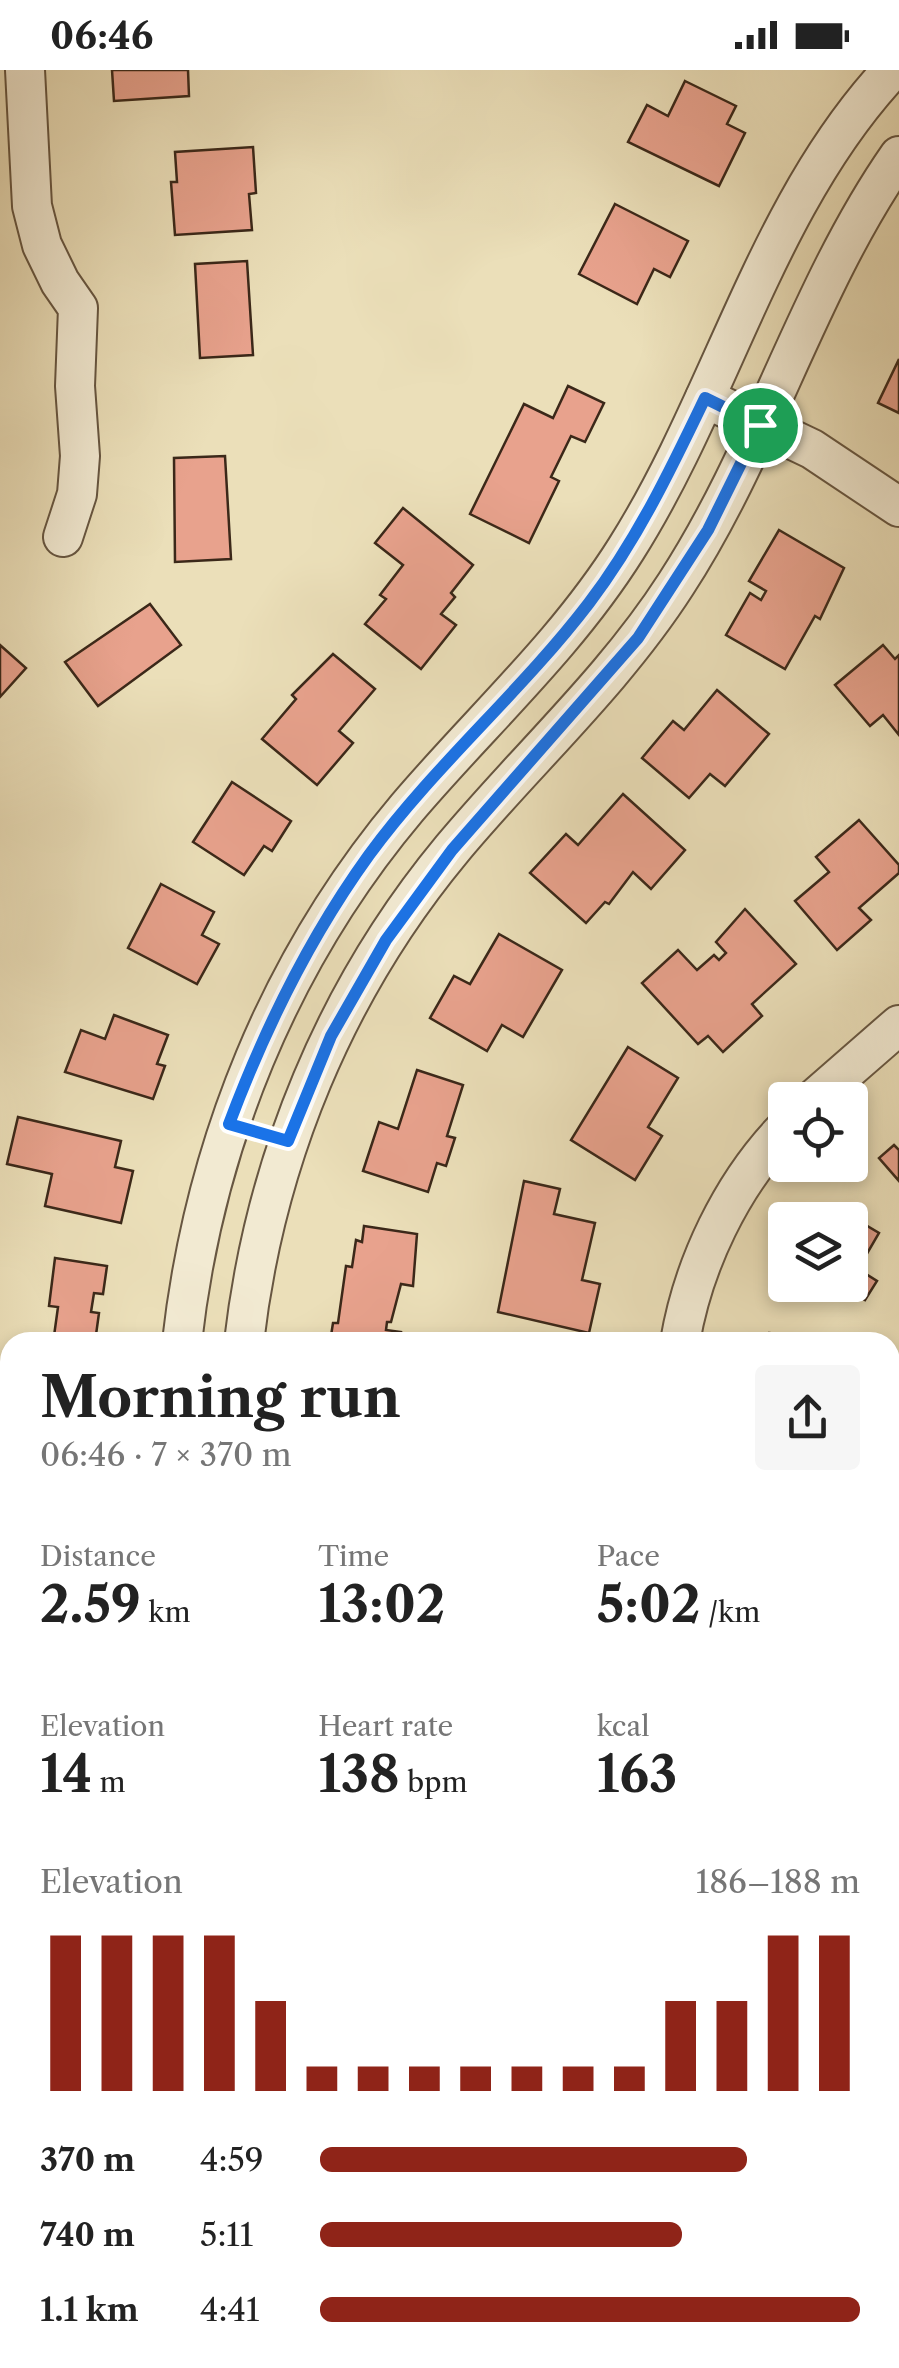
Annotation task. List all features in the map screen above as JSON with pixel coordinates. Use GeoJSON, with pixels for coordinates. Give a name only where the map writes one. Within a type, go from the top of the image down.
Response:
{"type":"FeatureCollection","features":[{"type":"Feature","properties":{"kind":"street"},"geometry":{"type":"LineString","coordinates":[[24,70],[32,206],[42,245],[78,308],[75,386],[80,456],[77,494],[63,537]]}},
{"type":"Feature","properties":{"kind":"street"},"geometry":{"type":"LineString","coordinates":[[184,1332],[201,1232],[229,1124],[276,1010],[334,906],[405,810],[590,602],[655,500],[824,157],[892,70]]}},
{"type":"Feature","properties":{"kind":"street"},"geometry":{"type":"LineString","coordinates":[[246,1332],[257,1260],[288,1141],[331,1036],[386,940],[452,850],[638,638],[708,530],[852,233],[899,156]]}},
{"type":"Feature","properties":{"kind":"street"},"geometry":{"type":"LineString","coordinates":[[705,398],[812,449],[899,507]]}},
{"type":"Feature","properties":{"kind":"street"},"geometry":{"type":"LineString","coordinates":[[834,1082],[899,1025]]}},
{"type":"Feature","properties":{"kind":"street"},"geometry":{"type":"LineString","coordinates":[[229,1124],[288,1141]]}},
{"type":"Feature","properties":{"kind":"street"},"geometry":{"type":"LineString","coordinates":[[683,1332],[697,1276],[719,1225],[768,1151]]}},
{"type":"Feature","properties":{"kind":"building"},"geometry":{"type":"Polygon","coordinates":[[[112,70],[188,70],[189,96],[114,101],[112,70]]]}},
{"type":"Feature","properties":{"kind":"building"},"geometry":{"type":"Polygon","coordinates":[[[685,81],[736,106],[727,124],[745,133],[719,186],[628,142],[647,105],[668,116],[685,81]]]}},
{"type":"Feature","properties":{"kind":"building"},"geometry":{"type":"Polygon","coordinates":[[[253,147],[256,193],[249,194],[252,230],[175,235],[171,182],[177,182],[175,152],[253,147]]]}},
{"type":"Feature","properties":{"kind":"building"},"geometry":{"type":"Polygon","coordinates":[[[615,204],[688,241],[670,277],[654,269],[637,304],[579,274],[615,204]]]}},
{"type":"Feature","properties":{"kind":"building"},"geometry":{"type":"Polygon","coordinates":[[[247,261],[253,355],[200,358],[195,264],[247,261]]]}},
{"type":"Feature","properties":{"kind":"building"},"geometry":{"type":"Polygon","coordinates":[[[899,359],[899,413],[878,403],[899,359]]]}},
{"type":"Feature","properties":{"kind":"building"},"geometry":{"type":"Polygon","coordinates":[[[568,386],[604,403],[585,442],[571,436],[551,477],[559,481],[529,543],[470,514],[524,404],[553,418],[568,386]]]}},
{"type":"Feature","properties":{"kind":"building"},"geometry":{"type":"Polygon","coordinates":[[[225,456],[231,559],[175,562],[174,458],[225,456]]]}},
{"type":"Feature","properties":{"kind":"building"},"geometry":{"type":"Polygon","coordinates":[[[403,508],[473,565],[451,593],[455,597],[441,614],[456,625],[421,669],[365,624],[386,599],[380,595],[403,565],[375,543],[403,508]]]}},
{"type":"Feature","properties":{"kind":"building"},"geometry":{"type":"Polygon","coordinates":[[[779,530],[844,568],[820,619],[815,616],[785,669],[726,635],[750,593],[761,600],[766,591],[749,581],[779,530]]]}},
{"type":"Feature","properties":{"kind":"building"},"geometry":{"type":"Polygon","coordinates":[[[150,604],[181,645],[98,706],[65,662],[150,604]]]}},
{"type":"Feature","properties":{"kind":"building"},"geometry":{"type":"Polygon","coordinates":[[[0,645],[26,668],[0,697],[0,645]]]}},
{"type":"Feature","properties":{"kind":"building"},"geometry":{"type":"Polygon","coordinates":[[[883,645],[895,659],[899,655],[899,735],[883,715],[870,726],[835,685],[883,645]]]}},
{"type":"Feature","properties":{"kind":"building"},"geometry":{"type":"Polygon","coordinates":[[[333,654],[375,689],[339,731],[353,743],[317,785],[262,739],[296,699],[292,695],[333,654]]]}},
{"type":"Feature","properties":{"kind":"building"},"geometry":{"type":"Polygon","coordinates":[[[717,690],[769,734],[725,786],[710,774],[689,798],[642,758],[673,721],[684,730],[717,690]]]}},
{"type":"Feature","properties":{"kind":"building"},"geometry":{"type":"Polygon","coordinates":[[[232,782],[291,821],[272,851],[264,846],[244,875],[193,842],[232,782]]]}},
{"type":"Feature","properties":{"kind":"building"},"geometry":{"type":"Polygon","coordinates":[[[623,794],[685,850],[651,889],[633,872],[609,904],[605,902],[586,923],[530,873],[566,834],[578,845],[623,794]]]}},
{"type":"Feature","properties":{"kind":"building"},"geometry":{"type":"Polygon","coordinates":[[[859,820],[899,865],[899,873],[859,908],[871,920],[837,950],[795,901],[829,872],[816,857],[859,820]]]}},
{"type":"Feature","properties":{"kind":"building"},"geometry":{"type":"Polygon","coordinates":[[[161,884],[214,912],[202,935],[219,944],[197,984],[128,948],[161,884]]]}},
{"type":"Feature","properties":{"kind":"building"},"geometry":{"type":"Polygon","coordinates":[[[745,909],[796,964],[752,1004],[762,1016],[723,1052],[708,1036],[698,1044],[642,983],[678,950],[697,970],[714,955],[719,960],[726,953],[716,942],[745,909]]]}},
{"type":"Feature","properties":{"kind":"building"},"geometry":{"type":"Polygon","coordinates":[[[499,934],[562,970],[523,1037],[502,1025],[487,1051],[430,1018],[454,976],[470,984],[499,934]]]}},
{"type":"Feature","properties":{"kind":"building"},"geometry":{"type":"Polygon","coordinates":[[[114,1015],[168,1035],[157,1064],[165,1066],[153,1099],[65,1072],[81,1030],[105,1039],[114,1015]]]}},
{"type":"Feature","properties":{"kind":"building"},"geometry":{"type":"Polygon","coordinates":[[[628,1047],[678,1078],[648,1127],[662,1136],[635,1180],[571,1140],[628,1047]]]}},
{"type":"Feature","properties":{"kind":"building"},"geometry":{"type":"Polygon","coordinates":[[[417,1070],[463,1085],[447,1136],[455,1138],[446,1166],[437,1163],[428,1192],[363,1171],[379,1122],[398,1129],[417,1070]]]}},
{"type":"Feature","properties":{"kind":"building"},"geometry":{"type":"Polygon","coordinates":[[[18,1117],[121,1141],[115,1167],[133,1171],[121,1223],[45,1206],[52,1174],[7,1164],[18,1117]]]}},
{"type":"Feature","properties":{"kind":"building"},"geometry":{"type":"Polygon","coordinates":[[[894,1145],[899,1150],[899,1181],[879,1158],[894,1145]]]}},
{"type":"Feature","properties":{"kind":"building"},"geometry":{"type":"Polygon","coordinates":[[[524,1181],[560,1189],[554,1214],[595,1223],[582,1280],[600,1284],[589,1332],[498,1312],[524,1181]]]}},
{"type":"Feature","properties":{"kind":"building"},"geometry":{"type":"Polygon","coordinates":[[[364,1226],[417,1234],[413,1286],[401,1284],[391,1322],[387,1322],[386,1330],[401,1332],[332,1332],[333,1323],[338,1323],[346,1266],[352,1267],[356,1240],[362,1242],[364,1226]]]}},
{"type":"Feature","properties":{"kind":"building"},"geometry":{"type":"Polygon","coordinates":[[[868,1226],[879,1233],[868,1252],[868,1226]]]}},
{"type":"Feature","properties":{"kind":"building"},"geometry":{"type":"Polygon","coordinates":[[[55,1258],[107,1266],[103,1294],[94,1293],[91,1312],[99,1313],[96,1332],[55,1332],[58,1307],[49,1306],[55,1258]]]}},
{"type":"Feature","properties":{"kind":"building"},"geometry":{"type":"Polygon","coordinates":[[[868,1275],[877,1281],[868,1295],[868,1275]]]}},
{"type":"Feature","properties":{"kind":"route"},"geometry":{"type":"LineString","coordinates":[[705,398],[760,425],[708,530],[638,638],[452,850],[386,940],[331,1036],[288,1141],[229,1124],[276,1010],[334,906],[405,810],[590,602],[655,500],[705,398]]}}]}
